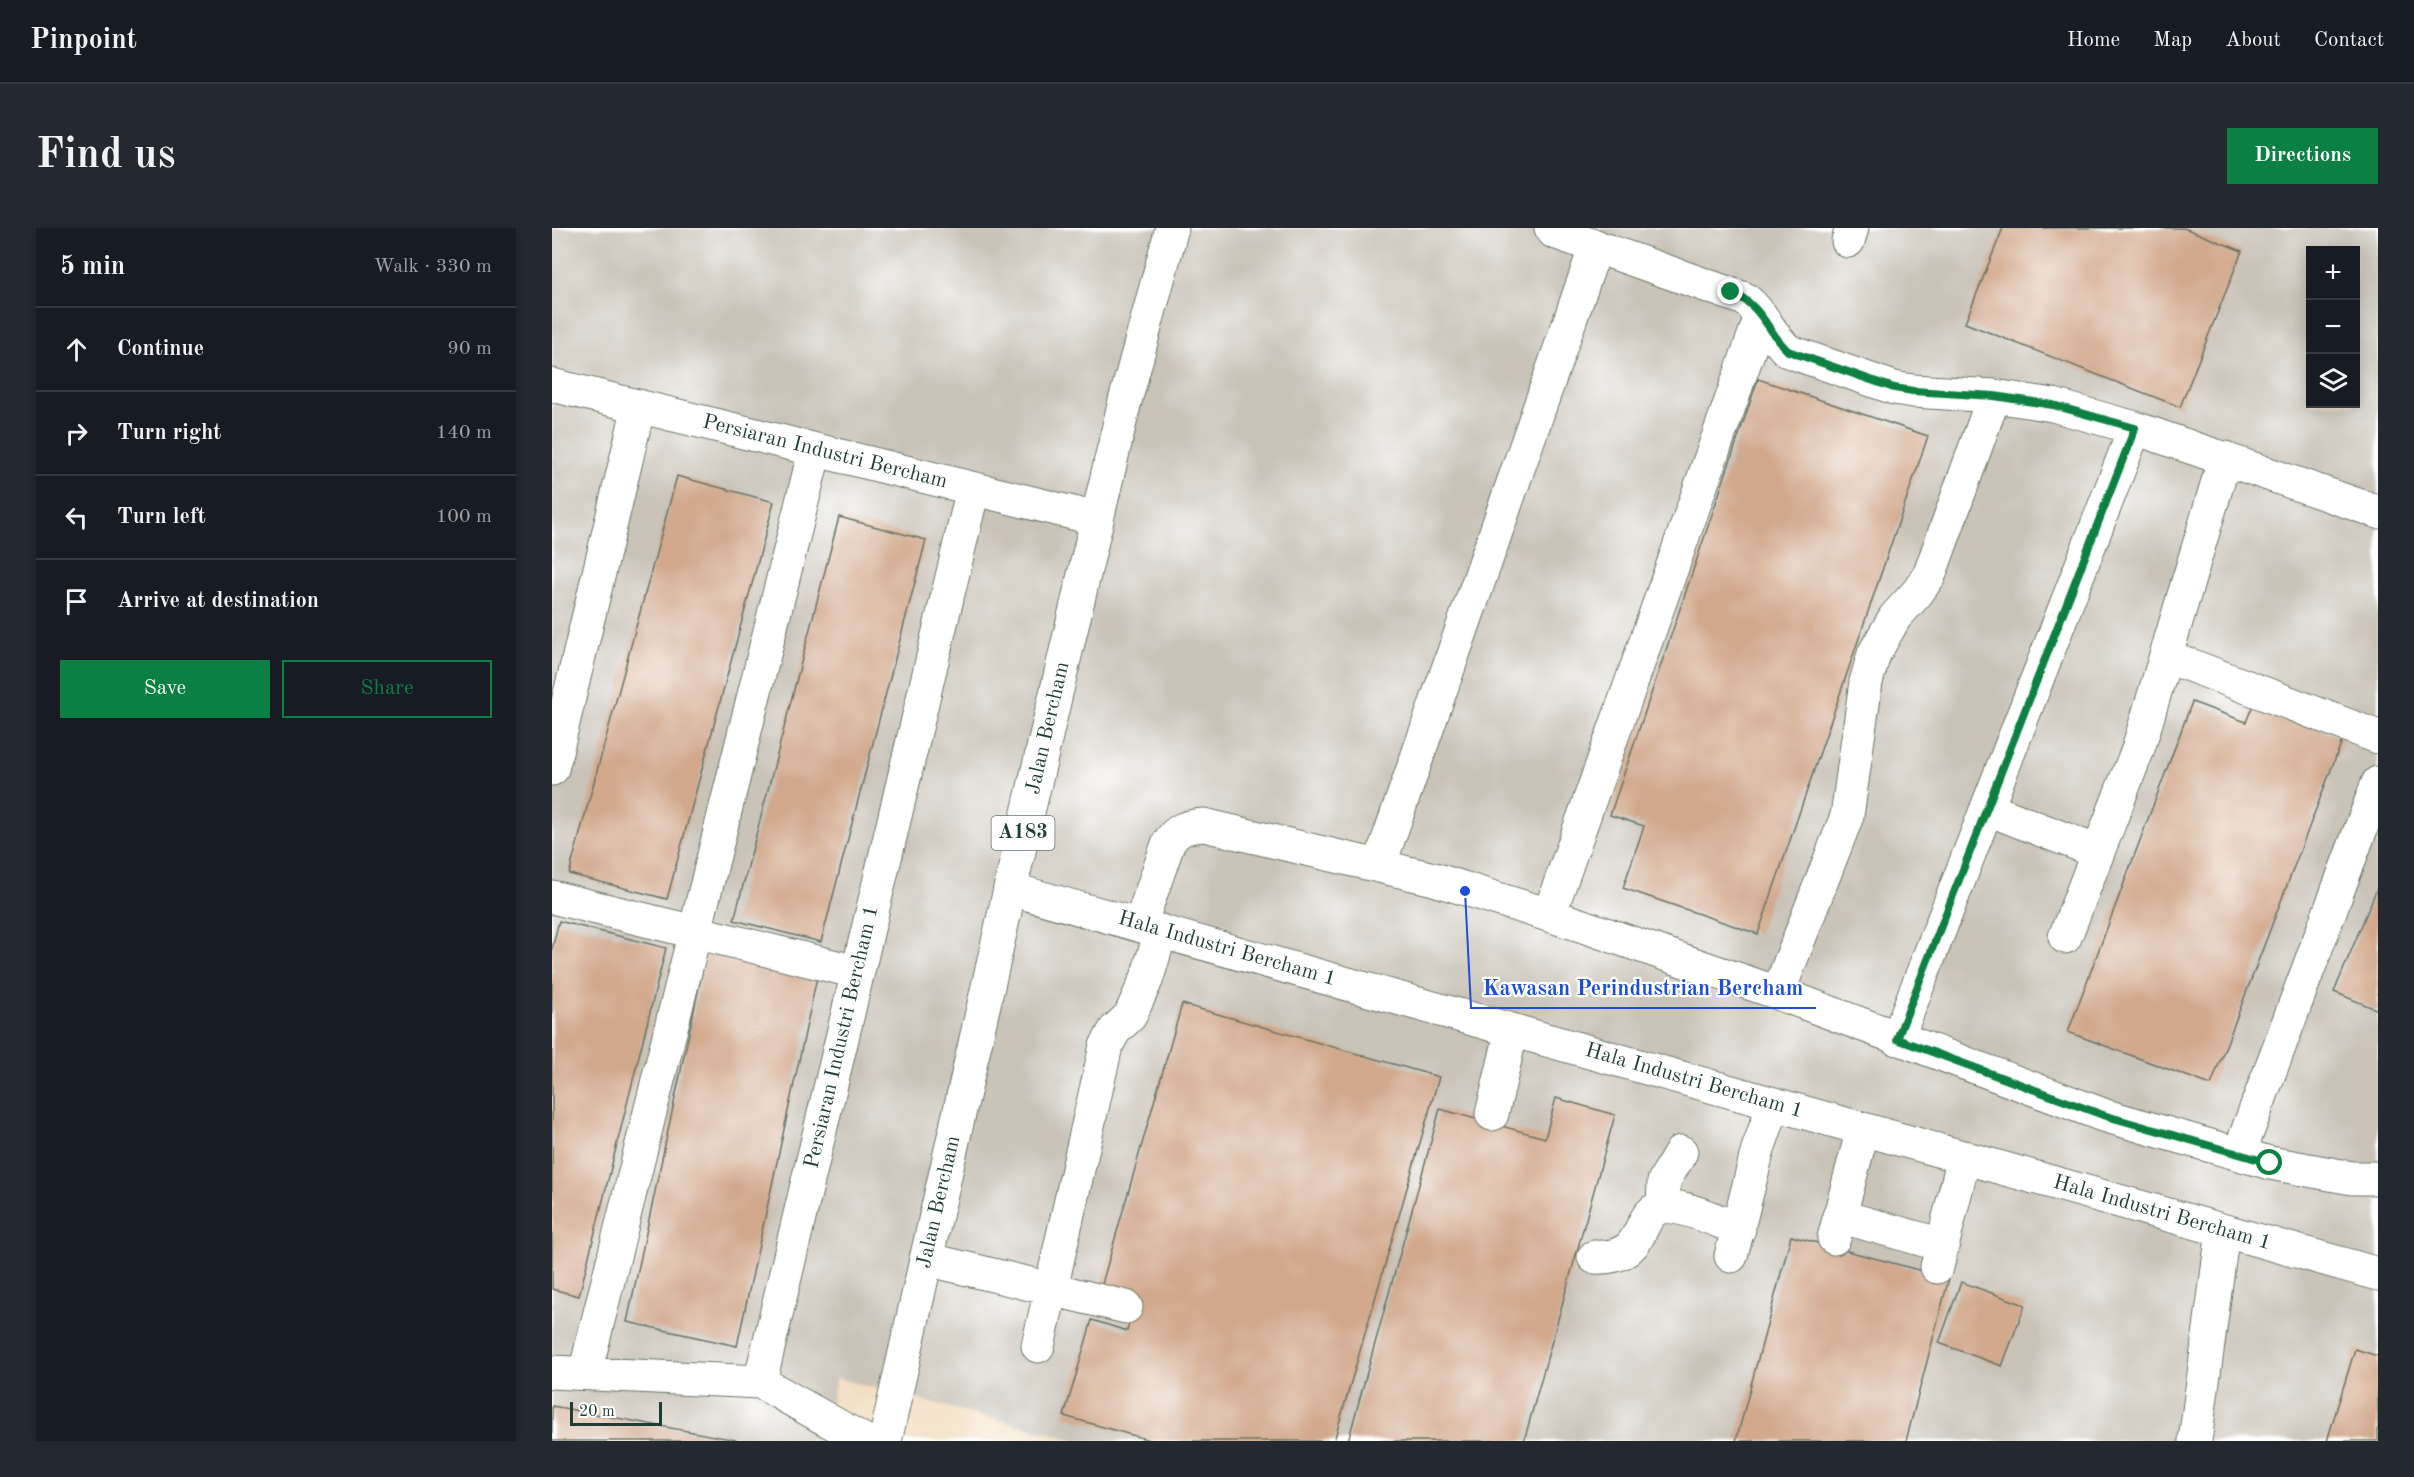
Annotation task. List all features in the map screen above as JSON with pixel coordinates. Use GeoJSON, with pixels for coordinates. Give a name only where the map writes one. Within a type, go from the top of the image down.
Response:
{"type":"FeatureCollection","features":[{"type":"Feature","properties":{"kind":"street","name":"Jalan Bercham"},"geometry":{"type":"LineString","coordinates":[[885,1441],[1010,889],[1097,519],[1124,405],[1172,228]]}},
{"type":"Feature","properties":{"kind":"street"},"geometry":{"type":"LineString","coordinates":[[1551,228],[1554,232],[1731,292],[1745,299],[1755,306],[1778,342],[1788,351],[1809,359],[1894,388],[1994,396],[2053,405],[2135,428],[2378,512]]}},
{"type":"Feature","properties":{"kind":"street"},"geometry":{"type":"LineString","coordinates":[[1379,866],[1596,246]]}},
{"type":"Feature","properties":{"kind":"street"},"geometry":{"type":"LineString","coordinates":[[1549,915],[1761,316]]}},
{"type":"Feature","properties":{"kind":"street","name":"Persiaran Industri Bercham"},"geometry":{"type":"LineString","coordinates":[[552,385],[1097,519]]}},
{"type":"Feature","properties":{"kind":"street"},"geometry":{"type":"LineString","coordinates":[[1778,993],[1847,816],[1866,682],[1874,654],[1895,617],[1929,576],[1994,396]]}},
{"type":"Feature","properties":{"kind":"street"},"geometry":{"type":"LineString","coordinates":[[552,769],[639,406]]}},
{"type":"Feature","properties":{"kind":"street"},"geometry":{"type":"LineString","coordinates":[[1897,1039],[2135,428]]}},
{"type":"Feature","properties":{"kind":"street"},"geometry":{"type":"LineString","coordinates":[[585,1373],[815,450]]}},
{"type":"Feature","properties":{"kind":"street"},"geometry":{"type":"LineString","coordinates":[[2065,937],[2138,749],[2225,458]]}},
{"type":"Feature","properties":{"kind":"street","name":"Persiaran Industri Bercham 1"},"geometry":{"type":"LineString","coordinates":[[760,1382],[973,489]]}},
{"type":"Feature","properties":{"kind":"street"},"geometry":{"type":"LineString","coordinates":[[2166,656],[2378,737]]}},
{"type":"Feature","properties":{"kind":"street"},"geometry":{"type":"LineString","coordinates":[[2239,1154],[2378,783]]}},
{"type":"Feature","properties":{"kind":"street"},"geometry":{"type":"LineString","coordinates":[[1988,809],[2098,852]]}},
{"type":"Feature","properties":{"kind":"street"},"geometry":{"type":"LineString","coordinates":[[1038,1346],[1106,1046],[1115,1030],[1130,1016],[1147,978],[1151,928],[1167,844],[1180,829],[1190,826],[1204,825],[1434,879],[1549,915],[1778,993],[2103,1115],[2270,1163],[2352,1178],[2378,1178]]}},
{"type":"Feature","properties":{"kind":"street","name":"Hala Industri Bercham 1"},"geometry":{"type":"LineString","coordinates":[[1010,889],[2378,1274]]}},
{"type":"Feature","properties":{"kind":"street"},"geometry":{"type":"LineString","coordinates":[[552,897],[857,972]]}},
{"type":"Feature","properties":{"kind":"street"},"geometry":{"type":"LineString","coordinates":[[1492,1114],[1512,1030]]}},
{"type":"Feature","properties":{"kind":"street"},"geometry":{"type":"LineString","coordinates":[[1594,1257],[1609,1258],[1631,1248],[1640,1236],[1646,1219],[1653,1211],[1663,1207],[1675,1208],[1735,1243],[1758,1149],[1774,1104]]}},
{"type":"Feature","properties":{"kind":"street"},"geometry":{"type":"LineString","coordinates":[[1863,1129],[1837,1227],[1939,1256],[1964,1157]]}},
{"type":"Feature","properties":{"kind":"street"},"geometry":{"type":"LineString","coordinates":[[1663,1207],[1664,1181],[1681,1152]]}},
{"type":"Feature","properties":{"kind":"street"},"geometry":{"type":"LineString","coordinates":[[2195,1441],[2223,1230]]}},
{"type":"Feature","properties":{"kind":"street"},"geometry":{"type":"LineString","coordinates":[[926,1259],[1126,1307]]}},
{"type":"Feature","properties":{"kind":"street"},"geometry":{"type":"LineString","coordinates":[[552,1372],[760,1382],[865,1441]]}},
{"type":"Feature","properties":{"kind":"shaded area"},"geometry":{"type":"Polygon","coordinates":[[[552,228],[2378,228],[2378,1441],[1079,1441],[836,1378],[824,1441],[552,1441],[552,228]]]}},
{"type":"Feature","properties":{"kind":"building"},"geometry":{"type":"Polygon","coordinates":[[[2003,228],[2184,228],[2242,251],[2180,407],[1965,323],[2003,228]]]}},
{"type":"Feature","properties":{"kind":"building"},"geometry":{"type":"Polygon","coordinates":[[[1758,379],[1928,436],[1758,934],[1623,888],[1644,826],[1610,815],[1758,379]]]}},
{"type":"Feature","properties":{"kind":"building"},"geometry":{"type":"Polygon","coordinates":[[[677,476],[774,502],[667,899],[569,874],[677,476]]]}},
{"type":"Feature","properties":{"kind":"building"},"geometry":{"type":"Polygon","coordinates":[[[839,517],[926,540],[821,942],[734,920],[839,517]]]}},
{"type":"Feature","properties":{"kind":"building"},"geometry":{"type":"Polygon","coordinates":[[[2192,702],[2246,722],[2253,705],[2343,738],[2211,1085],[2068,1032],[2192,702]]]}},
{"type":"Feature","properties":{"kind":"building"},"geometry":{"type":"Polygon","coordinates":[[[2378,886],[2378,1010],[2334,992],[2378,886]]]}},
{"type":"Feature","properties":{"kind":"building"},"geometry":{"type":"Polygon","coordinates":[[[559,921],[666,948],[579,1296],[552,1289],[552,949],[559,921]]]}},
{"type":"Feature","properties":{"kind":"building"},"geometry":{"type":"Polygon","coordinates":[[[707,949],[818,973],[737,1346],[627,1322],[707,949]]]}},
{"type":"Feature","properties":{"kind":"building"},"geometry":{"type":"Polygon","coordinates":[[[1182,1004],[1439,1077],[1334,1441],[1153,1441],[1064,1416],[1092,1320],[1127,1331],[1137,1294],[1102,1284],[1182,1004]]]}},
{"type":"Feature","properties":{"kind":"building"},"geometry":{"type":"Polygon","coordinates":[[[1556,1098],[1615,1115],[1524,1441],[1348,1441],[1440,1109],[1545,1138],[1556,1098]]]}},
{"type":"Feature","properties":{"kind":"building"},"geometry":{"type":"Polygon","coordinates":[[[1791,1236],[1949,1278],[1906,1441],[1736,1441],[1791,1236]]]}},
{"type":"Feature","properties":{"kind":"building"},"geometry":{"type":"Polygon","coordinates":[[[1961,1282],[2025,1305],[2002,1366],[1939,1343],[1961,1282]]]}},
{"type":"Feature","properties":{"kind":"building"},"geometry":{"type":"Polygon","coordinates":[[[2355,1349],[2378,1356],[2378,1441],[2327,1441],[2355,1349]]]}},
{"type":"Feature","properties":{"kind":"building"},"geometry":{"type":"Polygon","coordinates":[[[552,1406],[736,1440],[736,1441],[552,1441],[552,1406]]]}},
{"type":"Feature","properties":{"kind":"place","name":"Kawasan Perindustrian Bercham"},"geometry":{"type":"Point","coordinates":[1465,891]}},
{"type":"Feature","properties":{"kind":"route"},"geometry":{"type":"LineString","coordinates":[[1731,292],[1755,306],[1778,342],[1788,351],[1894,388],[1994,396],[2053,405],[2135,428],[1897,1039],[2103,1115],[2270,1163]]}}]}
